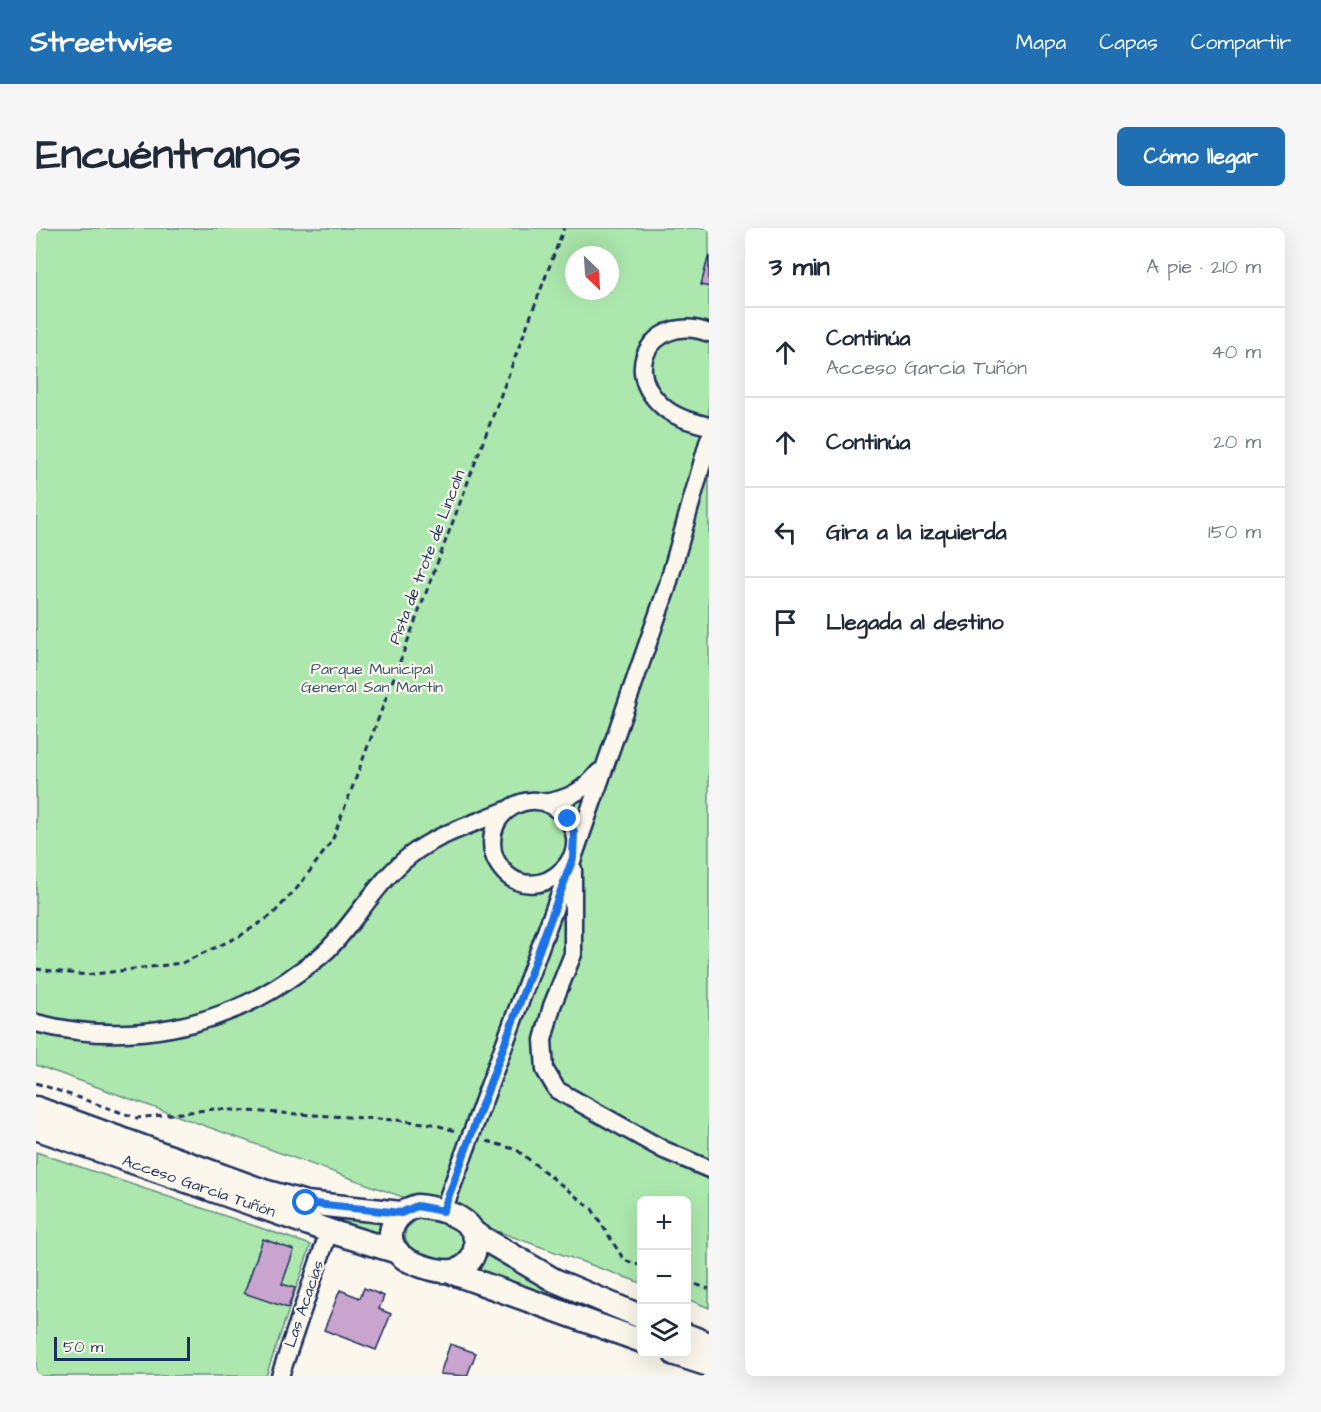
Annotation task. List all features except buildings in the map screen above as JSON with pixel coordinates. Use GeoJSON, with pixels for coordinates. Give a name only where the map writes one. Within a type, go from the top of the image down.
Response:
{"type":"FeatureCollection","features":[{"type":"Feature","properties":{"kind":"main road","name":"Acceso García Tuñón"},"geometry":{"type":"LineString","coordinates":[[36,1108],[296,1200],[401,1213]]}},
{"type":"Feature","properties":{"kind":"main road","name":"Acceso García Tuñón"},"geometry":{"type":"LineString","coordinates":[[36,1128],[328,1231],[398,1252]]}},
{"type":"Feature","properties":{"kind":"main road"},"geometry":{"type":"LineString","coordinates":[[637,1315],[554,1280],[474,1233],[463,1220],[443,1211],[417,1206],[401,1213],[392,1228],[393,1245],[398,1252],[412,1261],[450,1272],[637,1339]]}},
{"type":"Feature","properties":{"kind":"main road"},"geometry":{"type":"LineString","coordinates":[[450,1272],[466,1265],[472,1258],[475,1251],[474,1233]]}},
{"type":"Feature","properties":{"kind":"street"},"geometry":{"type":"LineString","coordinates":[[709,333],[681,327],[660,336],[649,348],[641,363],[642,375],[650,393],[660,405],[676,416],[709,426]]}},
{"type":"Feature","properties":{"kind":"street"},"geometry":{"type":"LineString","coordinates":[[443,1211],[573,858],[667,588],[709,439]]}},
{"type":"Feature","properties":{"kind":"street"},"geometry":{"type":"LineString","coordinates":[[546,803],[585,789],[605,766]]}},
{"type":"Feature","properties":{"kind":"street"},"geometry":{"type":"LineString","coordinates":[[36,1023],[64,1031],[109,1034],[148,1032],[193,1024],[256,1000],[276,989],[333,945],[387,879],[419,849],[519,803],[532,801],[546,803],[559,809],[568,819],[574,832],[573,954],[552,1006],[543,1040],[545,1070],[557,1090],[664,1150],[709,1169]]}},
{"type":"Feature","properties":{"kind":"street"},"geometry":{"type":"LineString","coordinates":[[507,810],[497,821],[492,848],[503,871],[514,879],[540,883],[553,879],[573,858]]}},
{"type":"Feature","properties":{"kind":"street","name":"Las Acacias"},"geometry":{"type":"LineString","coordinates":[[279,1376],[328,1231]]}},
{"type":"Feature","properties":{"kind":"path","name":"Pista de trote de Lincoln"},"geometry":{"type":"LineString","coordinates":[[36,969],[87,975],[182,963],[240,936],[272,915],[332,841],[564,228]]}},
{"type":"Feature","properties":{"kind":"path"},"geometry":{"type":"LineString","coordinates":[[36,1083],[137,1118],[226,1109],[433,1124],[517,1150],[592,1209],[624,1260],[637,1264]]}},
{"type":"Feature","properties":{"kind":"path"},"geometry":{"type":"LineString","coordinates":[[691,1282],[709,1289]]}},
{"type":"Feature","properties":{"kind":"green space","name":"Parque Municipal General San Martín"},"geometry":{"type":"Polygon","coordinates":[[[36,228],[709,228],[709,1308],[691,1301],[691,1196],[637,1196],[637,1282],[36,1065],[36,228]]]}},
{"type":"Feature","properties":{"kind":"green space"},"geometry":{"type":"Polygon","coordinates":[[[36,1118],[388,1219],[387,1243],[36,1118]]]}},
{"type":"Feature","properties":{"kind":"green space"},"geometry":{"type":"Polygon","coordinates":[[[36,1152],[311,1245],[266,1376],[36,1376],[36,1152]]]}},
{"type":"Feature","properties":{"kind":"green space"},"geometry":{"type":"Polygon","coordinates":[[[419,1217],[445,1221],[462,1234],[465,1247],[459,1259],[446,1263],[424,1256],[412,1249],[408,1244],[406,1229],[419,1217]]]}},
{"type":"Feature","properties":{"kind":"green space"},"geometry":{"type":"Polygon","coordinates":[[[483,1249],[637,1332],[470,1273],[483,1249]]]}},
{"type":"Feature","properties":{"kind":"route"},"geometry":{"type":"LineString","coordinates":[[306,1203],[401,1213],[417,1206],[443,1211],[573,858],[574,832],[568,819]]}}]}
